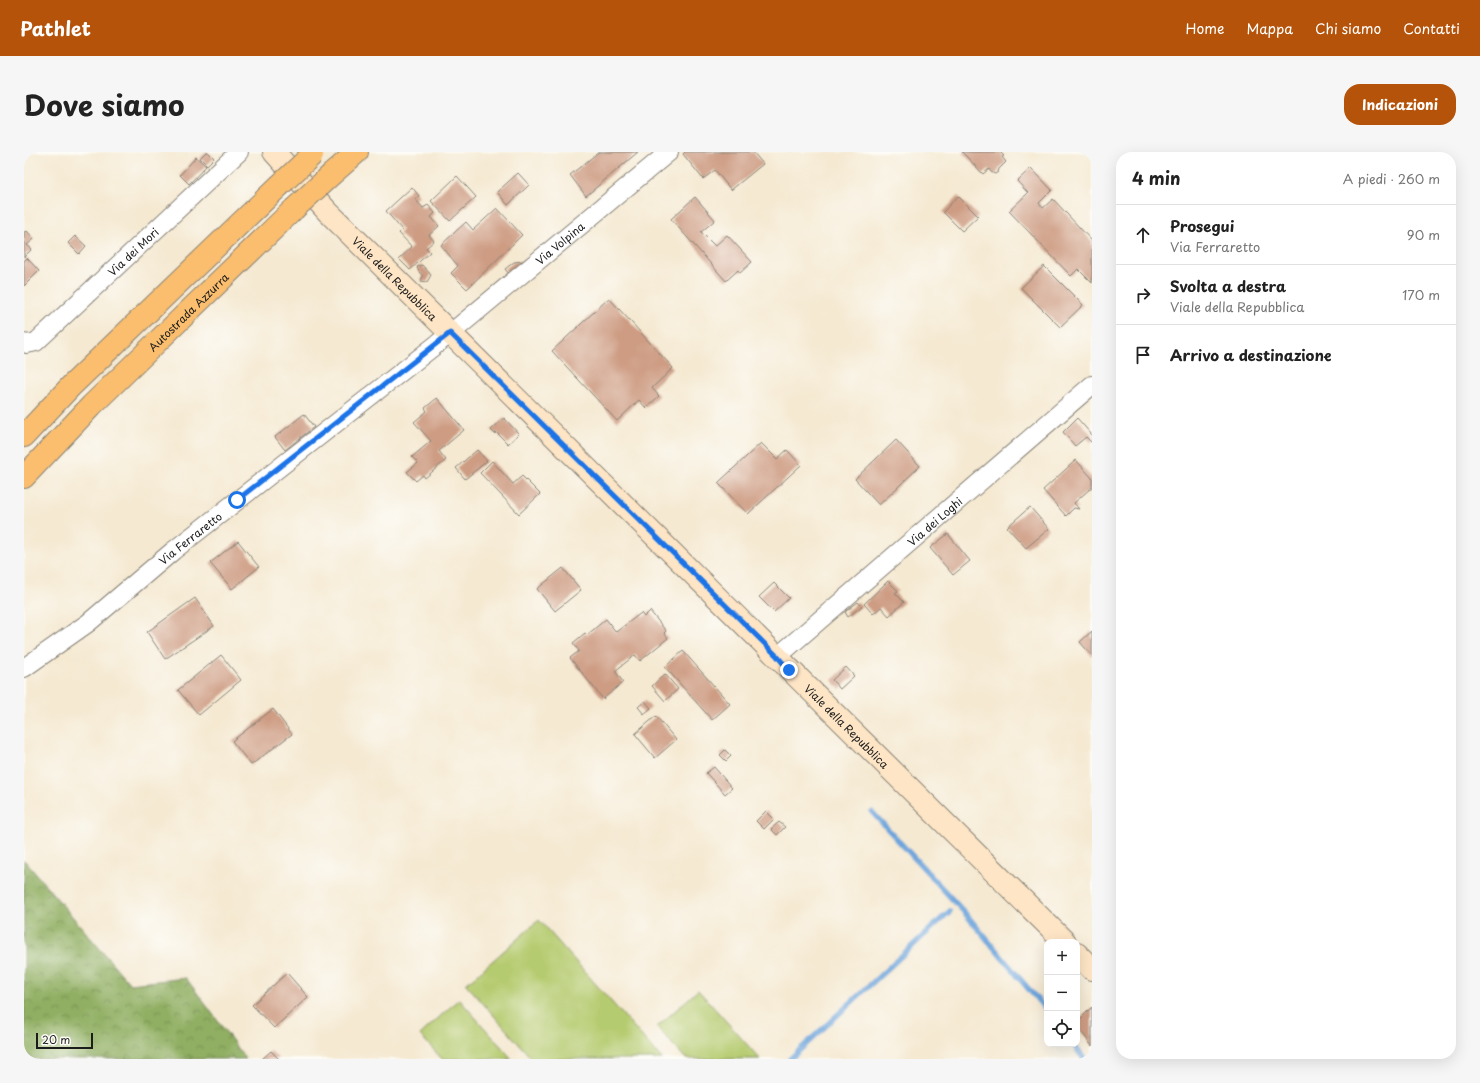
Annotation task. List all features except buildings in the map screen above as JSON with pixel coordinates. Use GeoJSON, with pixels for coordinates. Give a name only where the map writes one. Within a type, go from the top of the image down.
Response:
{"type":"FeatureCollection","features":[{"type":"Feature","properties":{"kind":"highway","name":"Autostrada Azzurra"},"geometry":{"type":"LineString","coordinates":[[24,476],[92,405],[294,209],[357,152]]}},
{"type":"Feature","properties":{"kind":"highway"},"geometry":{"type":"LineString","coordinates":[[24,436],[71,386],[314,154]]}},
{"type":"Feature","properties":{"kind":"main road","name":"Viale della Repubblica"},"geometry":{"type":"LineString","coordinates":[[274,152],[327,211],[1062,939]]}},
{"type":"Feature","properties":{"kind":"main road"},"geometry":{"type":"LineString","coordinates":[[1080,957],[1092,970]]}},
{"type":"Feature","properties":{"kind":"street","name":"Via dei Mori"},"geometry":{"type":"LineString","coordinates":[[24,343],[27,344],[36,342],[239,152]]}},
{"type":"Feature","properties":{"kind":"street","name":"Via Volpina"},"geometry":{"type":"LineString","coordinates":[[450,333],[669,152]]}},
{"type":"Feature","properties":{"kind":"street","name":"Via Ferraretto"},"geometry":{"type":"LineString","coordinates":[[24,668],[88,623],[173,551],[450,333]]}},
{"type":"Feature","properties":{"kind":"street","name":"Via dei Loghi"},"geometry":{"type":"LineString","coordinates":[[777,656],[1092,385]]}},
{"type":"Feature","properties":{"kind":"green space"},"geometry":{"type":"Polygon","coordinates":[[[24,860],[130,984],[186,978],[246,1059],[24,1059],[24,860]]]}},
{"type":"Feature","properties":{"kind":"green space"},"geometry":{"type":"Polygon","coordinates":[[[539,920],[662,1059],[532,1059],[466,984],[539,920]]]}},
{"type":"Feature","properties":{"kind":"green space"},"geometry":{"type":"Polygon","coordinates":[[[698,990],[760,1059],[686,1059],[657,1027],[698,990]]]}},
{"type":"Feature","properties":{"kind":"green space"},"geometry":{"type":"Polygon","coordinates":[[[459,999],[512,1059],[442,1059],[420,1035],[459,999]]]}},
{"type":"Feature","properties":{"kind":"waterway"},"geometry":{"type":"LineString","coordinates":[[872,812],[964,912],[1044,1007]]}},
{"type":"Feature","properties":{"kind":"waterway"},"geometry":{"type":"LineString","coordinates":[[790,1059],[950,911]]}},
{"type":"Feature","properties":{"kind":"waterway"},"geometry":{"type":"LineString","coordinates":[[1075,1047],[1084,1059]]}},
{"type":"Feature","properties":{"kind":"route"},"geometry":{"type":"LineString","coordinates":[[237,500],[450,333],[777,656],[789,670]]}}]}
